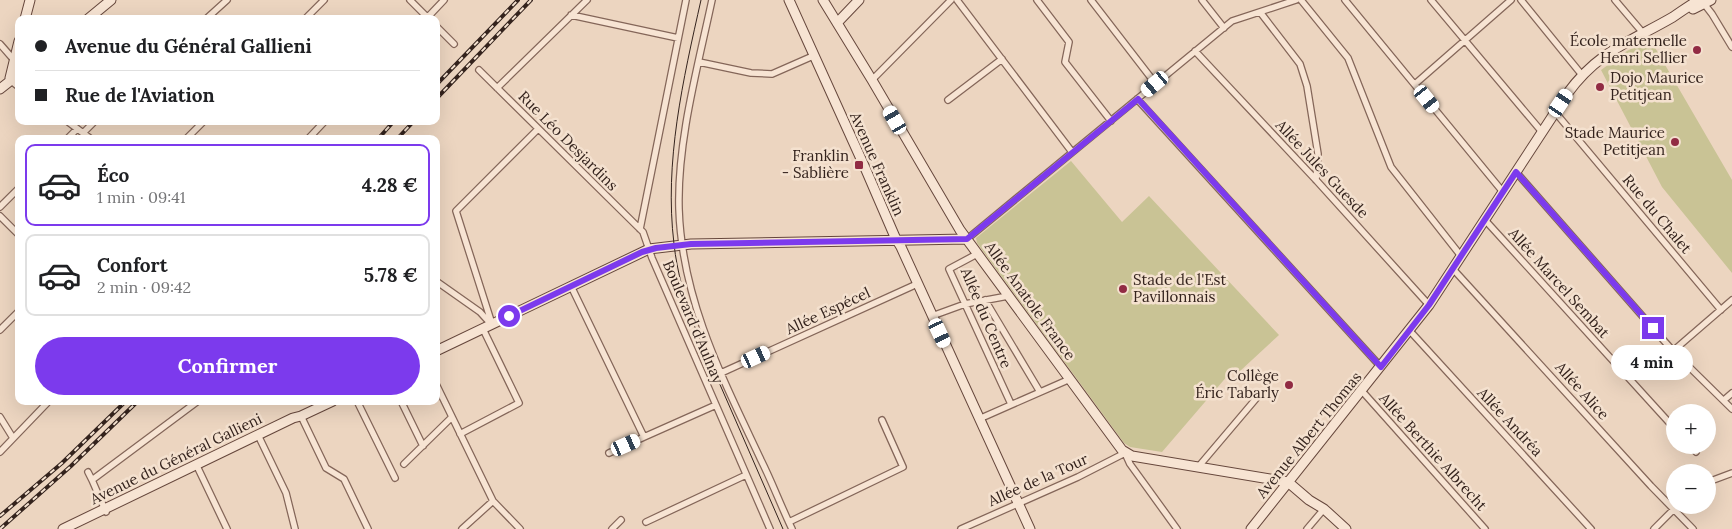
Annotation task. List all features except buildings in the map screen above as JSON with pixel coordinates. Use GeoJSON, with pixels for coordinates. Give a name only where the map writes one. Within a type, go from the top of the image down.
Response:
{"type":"FeatureCollection","features":[{"type":"Feature","properties":{"kind":"street"},"geometry":{"type":"LineString","coordinates":[[26,15],[30,0]]}},
{"type":"Feature","properties":{"kind":"street"},"geometry":{"type":"LineString","coordinates":[[93,15],[111,0]]}},
{"type":"Feature","properties":{"kind":"street"},"geometry":{"type":"LineString","coordinates":[[210,15],[227,0]]}},
{"type":"Feature","properties":{"kind":"street"},"geometry":{"type":"LineString","coordinates":[[309,15],[324,0]]}},
{"type":"Feature","properties":{"kind":"street"},"geometry":{"type":"LineString","coordinates":[[410,0],[424,15]]}},
{"type":"Feature","properties":{"kind":"street"},"geometry":{"type":"LineString","coordinates":[[430,15],[444,0]]}},
{"type":"Feature","properties":{"kind":"street"},"geometry":{"type":"LineString","coordinates":[[497,88],[587,0]]}},
{"type":"Feature","properties":{"kind":"street"},"geometry":{"type":"LineString","coordinates":[[640,229],[686,0]]}},
{"type":"Feature","properties":{"kind":"street","name":"Boulevard d'Aulnay"},"geometry":{"type":"LineString","coordinates":[[712,0],[683,148],[679,207],[682,245],[695,306],[721,373],[792,529]]}},
{"type":"Feature","properties":{"kind":"street","name":"Avenue Franklin"},"geometry":{"type":"LineString","coordinates":[[789,0],[866,170],[894,237],[898,241],[1030,529]]}},
{"type":"Feature","properties":{"kind":"street","name":"Allée Anatole France"},"geometry":{"type":"LineString","coordinates":[[823,0],[960,230],[1125,453]]}},
{"type":"Feature","properties":{"kind":"street"},"geometry":{"type":"LineString","coordinates":[[837,23],[859,0]]}},
{"type":"Feature","properties":{"kind":"street"},"geometry":{"type":"LineString","coordinates":[[872,80],[951,0]]}},
{"type":"Feature","properties":{"kind":"street"},"geometry":{"type":"LineString","coordinates":[[957,0],[1072,152]]}},
{"type":"Feature","properties":{"kind":"street"},"geometry":{"type":"LineString","coordinates":[[1037,0],[1069,42],[1065,62],[1111,121]]}},
{"type":"Feature","properties":{"kind":"street"},"geometry":{"type":"LineString","coordinates":[[1091,0],[1155,84]]}},
{"type":"Feature","properties":{"kind":"street"},"geometry":{"type":"LineString","coordinates":[[1202,0],[1224,28]]}},
{"type":"Feature","properties":{"kind":"street"},"geometry":{"type":"LineString","coordinates":[[440,349],[649,249],[682,245],[967,239],[1232,21],[1293,0]]}},
{"type":"Feature","properties":{"kind":"street"},"geometry":{"type":"LineString","coordinates":[[1301,0],[1348,58],[1391,167],[1462,256]]}},
{"type":"Feature","properties":{"kind":"street"},"geometry":{"type":"LineString","coordinates":[[1345,0],[1503,192]]}},
{"type":"Feature","properties":{"kind":"street"},"geometry":{"type":"LineString","coordinates":[[1431,0],[1542,132]]}},
{"type":"Feature","properties":{"kind":"street"},"geometry":{"type":"LineString","coordinates":[[1415,84],[1511,0]]}},
{"type":"Feature","properties":{"kind":"street"},"geometry":{"type":"LineString","coordinates":[[1521,0],[1582,75]]}},
{"type":"Feature","properties":{"kind":"street"},"geometry":{"type":"LineString","coordinates":[[1615,0],[1643,33]]}},
{"type":"Feature","properties":{"kind":"street"},"geometry":{"type":"LineString","coordinates":[[1704,1],[1732,47]]}},
{"type":"Feature","properties":{"kind":"street","name":"Avenue Albert Thomas"},"geometry":{"type":"LineString","coordinates":[[1251,529],[1429,305],[1555,112],[1582,75],[1605,54],[1704,1]]}},
{"type":"Feature","properties":{"kind":"street"},"geometry":{"type":"LineString","coordinates":[[1260,12],[1300,64],[1307,86],[1318,154],[1316,180]]}},
{"type":"Feature","properties":{"kind":"street"},"geometry":{"type":"LineString","coordinates":[[571,15],[678,38]]}},
{"type":"Feature","properties":{"kind":"street"},"geometry":{"type":"LineString","coordinates":[[440,30],[454,44]]}},
{"type":"Feature","properties":{"kind":"street"},"geometry":{"type":"LineString","coordinates":[[0,44],[15,62]]}},
{"type":"Feature","properties":{"kind":"street","name":"Allée Jules Guesde"},"geometry":{"type":"LineString","coordinates":[[1195,51],[1316,180],[1429,305]]}},
{"type":"Feature","properties":{"kind":"street"},"geometry":{"type":"LineString","coordinates":[[699,62],[751,73],[772,74],[813,56]]}},
{"type":"Feature","properties":{"kind":"street"},"geometry":{"type":"LineString","coordinates":[[948,100],[1002,59]]}},
{"type":"Feature","properties":{"kind":"street"},"geometry":{"type":"LineString","coordinates":[[10,80],[15,66]]}},
{"type":"Feature","properties":{"kind":"street","name":"Rue Léo Desjardins"},"geometry":{"type":"LineString","coordinates":[[479,70],[640,229]]}},
{"type":"Feature","properties":{"kind":"street"},"geometry":{"type":"LineString","coordinates":[[0,89],[15,77]]}},
{"type":"Feature","properties":{"kind":"street"},"geometry":{"type":"LineString","coordinates":[[10,80],[15,84]]}},
{"type":"Feature","properties":{"kind":"street"},"geometry":{"type":"LineString","coordinates":[[1138,99],[1381,367]]}},
{"type":"Feature","properties":{"kind":"street","name":"Rue du Chalet"},"geometry":{"type":"LineString","coordinates":[[1555,112],[1721,310]]}},
{"type":"Feature","properties":{"kind":"street"},"geometry":{"type":"LineString","coordinates":[[72,125],[86,135]]}},
{"type":"Feature","properties":{"kind":"street"},"geometry":{"type":"LineString","coordinates":[[83,133],[91,125]]}},
{"type":"Feature","properties":{"kind":"street"},"geometry":{"type":"LineString","coordinates":[[190,135],[200,125]]}},
{"type":"Feature","properties":{"kind":"street"},"geometry":{"type":"LineString","coordinates":[[312,135],[321,125]]}},
{"type":"Feature","properties":{"kind":"street"},"geometry":{"type":"LineString","coordinates":[[71,135],[77,129]]}},
{"type":"Feature","properties":{"kind":"street"},"geometry":{"type":"LineString","coordinates":[[460,434],[519,403],[488,326],[456,211],[538,129]]}},
{"type":"Feature","properties":{"kind":"street"},"geometry":{"type":"LineString","coordinates":[[1516,172],[1673,351],[1732,409]]}},
{"type":"Feature","properties":{"kind":"street"},"geometry":{"type":"LineString","coordinates":[[0,207],[15,192]]}},
{"type":"Feature","properties":{"kind":"street"},"geometry":{"type":"LineString","coordinates":[[0,216],[15,231]]}},
{"type":"Feature","properties":{"kind":"street","name":"Allée Marcel Sembat"},"geometry":{"type":"LineString","coordinates":[[1485,220],[1666,419]]}},
{"type":"Feature","properties":{"kind":"street","name":"Boulevard d'Aulnay"},"geometry":{"type":"LineString","coordinates":[[640,229],[770,529]]}},
{"type":"Feature","properties":{"kind":"street","name":"Allée du Centre"},"geometry":{"type":"LineString","coordinates":[[977,254],[948,269],[1011,404]]}},
{"type":"Feature","properties":{"kind":"street","name":"Allée Alice"},"geometry":{"type":"LineString","coordinates":[[1453,269],[1666,496]]}},
{"type":"Feature","properties":{"kind":"street"},"geometry":{"type":"LineString","coordinates":[[440,284],[480,312],[488,326]]}},
{"type":"Feature","properties":{"kind":"street","name":"Allée Espécel"},"geometry":{"type":"LineString","coordinates":[[721,373],[917,284]]}},
{"type":"Feature","properties":{"kind":"street"},"geometry":{"type":"LineString","coordinates":[[570,286],[644,437]]}},
{"type":"Feature","properties":{"kind":"street"},"geometry":{"type":"LineString","coordinates":[[932,316],[965,304],[1008,296]]}},
{"type":"Feature","properties":{"kind":"street"},"geometry":{"type":"LineString","coordinates":[[985,300],[1040,392]]}},
{"type":"Feature","properties":{"kind":"street"},"geometry":{"type":"LineString","coordinates":[[1673,351],[1732,300]]}},
{"type":"Feature","properties":{"kind":"street"},"geometry":{"type":"LineString","coordinates":[[0,330],[15,315]]}},
{"type":"Feature","properties":{"kind":"street","name":"Allée Andréa"},"geometry":{"type":"LineString","coordinates":[[1410,331],[1591,529]]}},
{"type":"Feature","properties":{"kind":"street"},"geometry":{"type":"LineString","coordinates":[[979,419],[1070,379]]}},
{"type":"Feature","properties":{"kind":"street","name":"Allée Berthie Albrecht"},"geometry":{"type":"LineString","coordinates":[[1362,391],[1485,529]]}},
{"type":"Feature","properties":{"kind":"street"},"geometry":{"type":"LineString","coordinates":[[440,392],[493,501],[520,529]]}},
{"type":"Feature","properties":{"kind":"street"},"geometry":{"type":"LineString","coordinates":[[1724,400],[1732,392]]}},
{"type":"Feature","properties":{"kind":"street"},"geometry":{"type":"LineString","coordinates":[[1199,466],[1260,394]]}},
{"type":"Feature","properties":{"kind":"street"},"geometry":{"type":"LineString","coordinates":[[0,452],[45,405]]}},
{"type":"Feature","properties":{"kind":"street"},"geometry":{"type":"LineString","coordinates":[[92,480],[193,405]]}},
{"type":"Feature","properties":{"kind":"street","name":"Avenue du Général Gallieni"},"geometry":{"type":"LineString","coordinates":[[63,529],[258,437],[293,423],[301,416],[324,405]]}},
{"type":"Feature","properties":{"kind":"street"},"geometry":{"type":"LineString","coordinates":[[359,405],[395,478]]}},
{"type":"Feature","properties":{"kind":"street"},"geometry":{"type":"LineString","coordinates":[[404,405],[423,446]]}},
{"type":"Feature","properties":{"kind":"street"},"geometry":{"type":"LineString","coordinates":[[609,453],[716,405]]}},
{"type":"Feature","properties":{"kind":"street"},"geometry":{"type":"LineString","coordinates":[[301,416],[326,468],[344,479],[368,528]]}},
{"type":"Feature","properties":{"kind":"street"},"geometry":{"type":"LineString","coordinates":[[0,417],[13,438]]}},
{"type":"Feature","properties":{"kind":"street"},"geometry":{"type":"LineString","coordinates":[[404,464],[452,417]]}},
{"type":"Feature","properties":{"kind":"street"},"geometry":{"type":"LineString","coordinates":[[789,522],[904,467],[882,420]]}},
{"type":"Feature","properties":{"kind":"street"},"geometry":{"type":"LineString","coordinates":[[258,437],[286,493],[292,510],[295,529]]}},
{"type":"Feature","properties":{"kind":"street"},"geometry":{"type":"LineString","coordinates":[[1125,453],[1132,456],[1288,482],[1309,500],[1324,509],[1346,529]]}},
{"type":"Feature","properties":{"kind":"street"},"geometry":{"type":"LineString","coordinates":[[1125,453],[1130,464],[1177,529]]}},
{"type":"Feature","properties":{"kind":"street","name":"Allée de la Tour"},"geometry":{"type":"LineString","coordinates":[[961,529],[1086,473],[1125,453]]}},
{"type":"Feature","properties":{"kind":"street"},"geometry":{"type":"LineString","coordinates":[[197,466],[227,529]]}},
{"type":"Feature","properties":{"kind":"street"},"geometry":{"type":"LineString","coordinates":[[88,472],[106,510]]}},
{"type":"Feature","properties":{"kind":"street"},"geometry":{"type":"LineString","coordinates":[[1716,479],[1732,473]]}},
{"type":"Feature","properties":{"kind":"street"},"geometry":{"type":"LineString","coordinates":[[646,522],[746,476]]}},
{"type":"Feature","properties":{"kind":"street"},"geometry":{"type":"LineString","coordinates":[[462,529],[493,501]]}},
{"type":"Feature","properties":{"kind":"street"},"geometry":{"type":"LineString","coordinates":[[1307,529],[1324,509]]}},
{"type":"Feature","properties":{"kind":"street","name":"Avenue du Général Gallieni"},"geometry":{"type":"LineString","coordinates":[[71,529],[106,510]]}},
{"type":"Feature","properties":{"kind":"street"},"geometry":{"type":"LineString","coordinates":[[1654,529],[1669,514]]}},
{"type":"Feature","properties":{"kind":"street","name":"Allée Alice"},"geometry":{"type":"LineString","coordinates":[[1681,514],[1693,529]]}},
{"type":"Feature","properties":{"kind":"street"},"geometry":{"type":"LineString","coordinates":[[612,529],[621,520]]}},
{"type":"Feature","properties":{"kind":"shaded area","name":"Stade Maurice Petitjean"},"geometry":{"type":"Polygon","coordinates":[[[1650,39],[1732,180],[1732,273],[1662,187],[1601,70],[1627,51],[1650,39]]]}},
{"type":"Feature","properties":{"kind":"shaded area","name":"Stade de l'Est Pavillonnais"},"geometry":{"type":"Polygon","coordinates":[[[1071,161],[1122,222],[1149,196],[1279,335],[1239,372],[1235,367],[1162,452],[1130,447],[1124,443],[977,243],[976,238],[1071,161]]]}},
{"type":"Feature","properties":{"kind":"tram line"},"geometry":{"type":"LineString","coordinates":[[701,0],[682,91],[673,152],[671,183],[675,254],[694,325],[783,529]]}},
{"type":"Feature","properties":{"kind":"railway"},"geometry":{"type":"LineString","coordinates":[[440,81],[518,0]]}},
{"type":"Feature","properties":{"kind":"railway"},"geometry":{"type":"LineString","coordinates":[[440,95],[531,0]]}},
{"type":"Feature","properties":{"kind":"railway"},"geometry":{"type":"LineString","coordinates":[[382,135],[390,125]]}},
{"type":"Feature","properties":{"kind":"railway"},"geometry":{"type":"LineString","coordinates":[[401,135],[410,125]]}},
{"type":"Feature","properties":{"kind":"railway"},"geometry":{"type":"LineString","coordinates":[[0,516],[62,463],[122,405]]}},
{"type":"Feature","properties":{"kind":"railway"},"geometry":{"type":"LineString","coordinates":[[0,529],[71,466],[134,405]]}},
{"type":"Feature","properties":{"kind":"place","name":"École maternelle Henri Sellier"},"geometry":{"type":"Point","coordinates":[1697,50]}},
{"type":"Feature","properties":{"kind":"place","name":"Dojo Maurice Petitjean"},"geometry":{"type":"Point","coordinates":[1600,87]}},
{"type":"Feature","properties":{"kind":"place","name":"Stade Maurice Petitjean"},"geometry":{"type":"Point","coordinates":[1675,142]}},
{"type":"Feature","properties":{"kind":"place","name":"Franklin - Sablière"},"geometry":{"type":"Point","coordinates":[859,165]}},
{"type":"Feature","properties":{"kind":"place","name":"Stade de l'Est Pavillonnais"},"geometry":{"type":"Point","coordinates":[1123,289]}},
{"type":"Feature","properties":{"kind":"place","name":"Collège Éric Tabarly"},"geometry":{"type":"Point","coordinates":[1289,385]}},
{"type":"Feature","properties":{"kind":"route"},"geometry":{"type":"LineString","coordinates":[[509,316],[649,249],[691,244],[967,239],[1138,99],[1381,367],[1429,305],[1516,172],[1653,328]]}}]}
